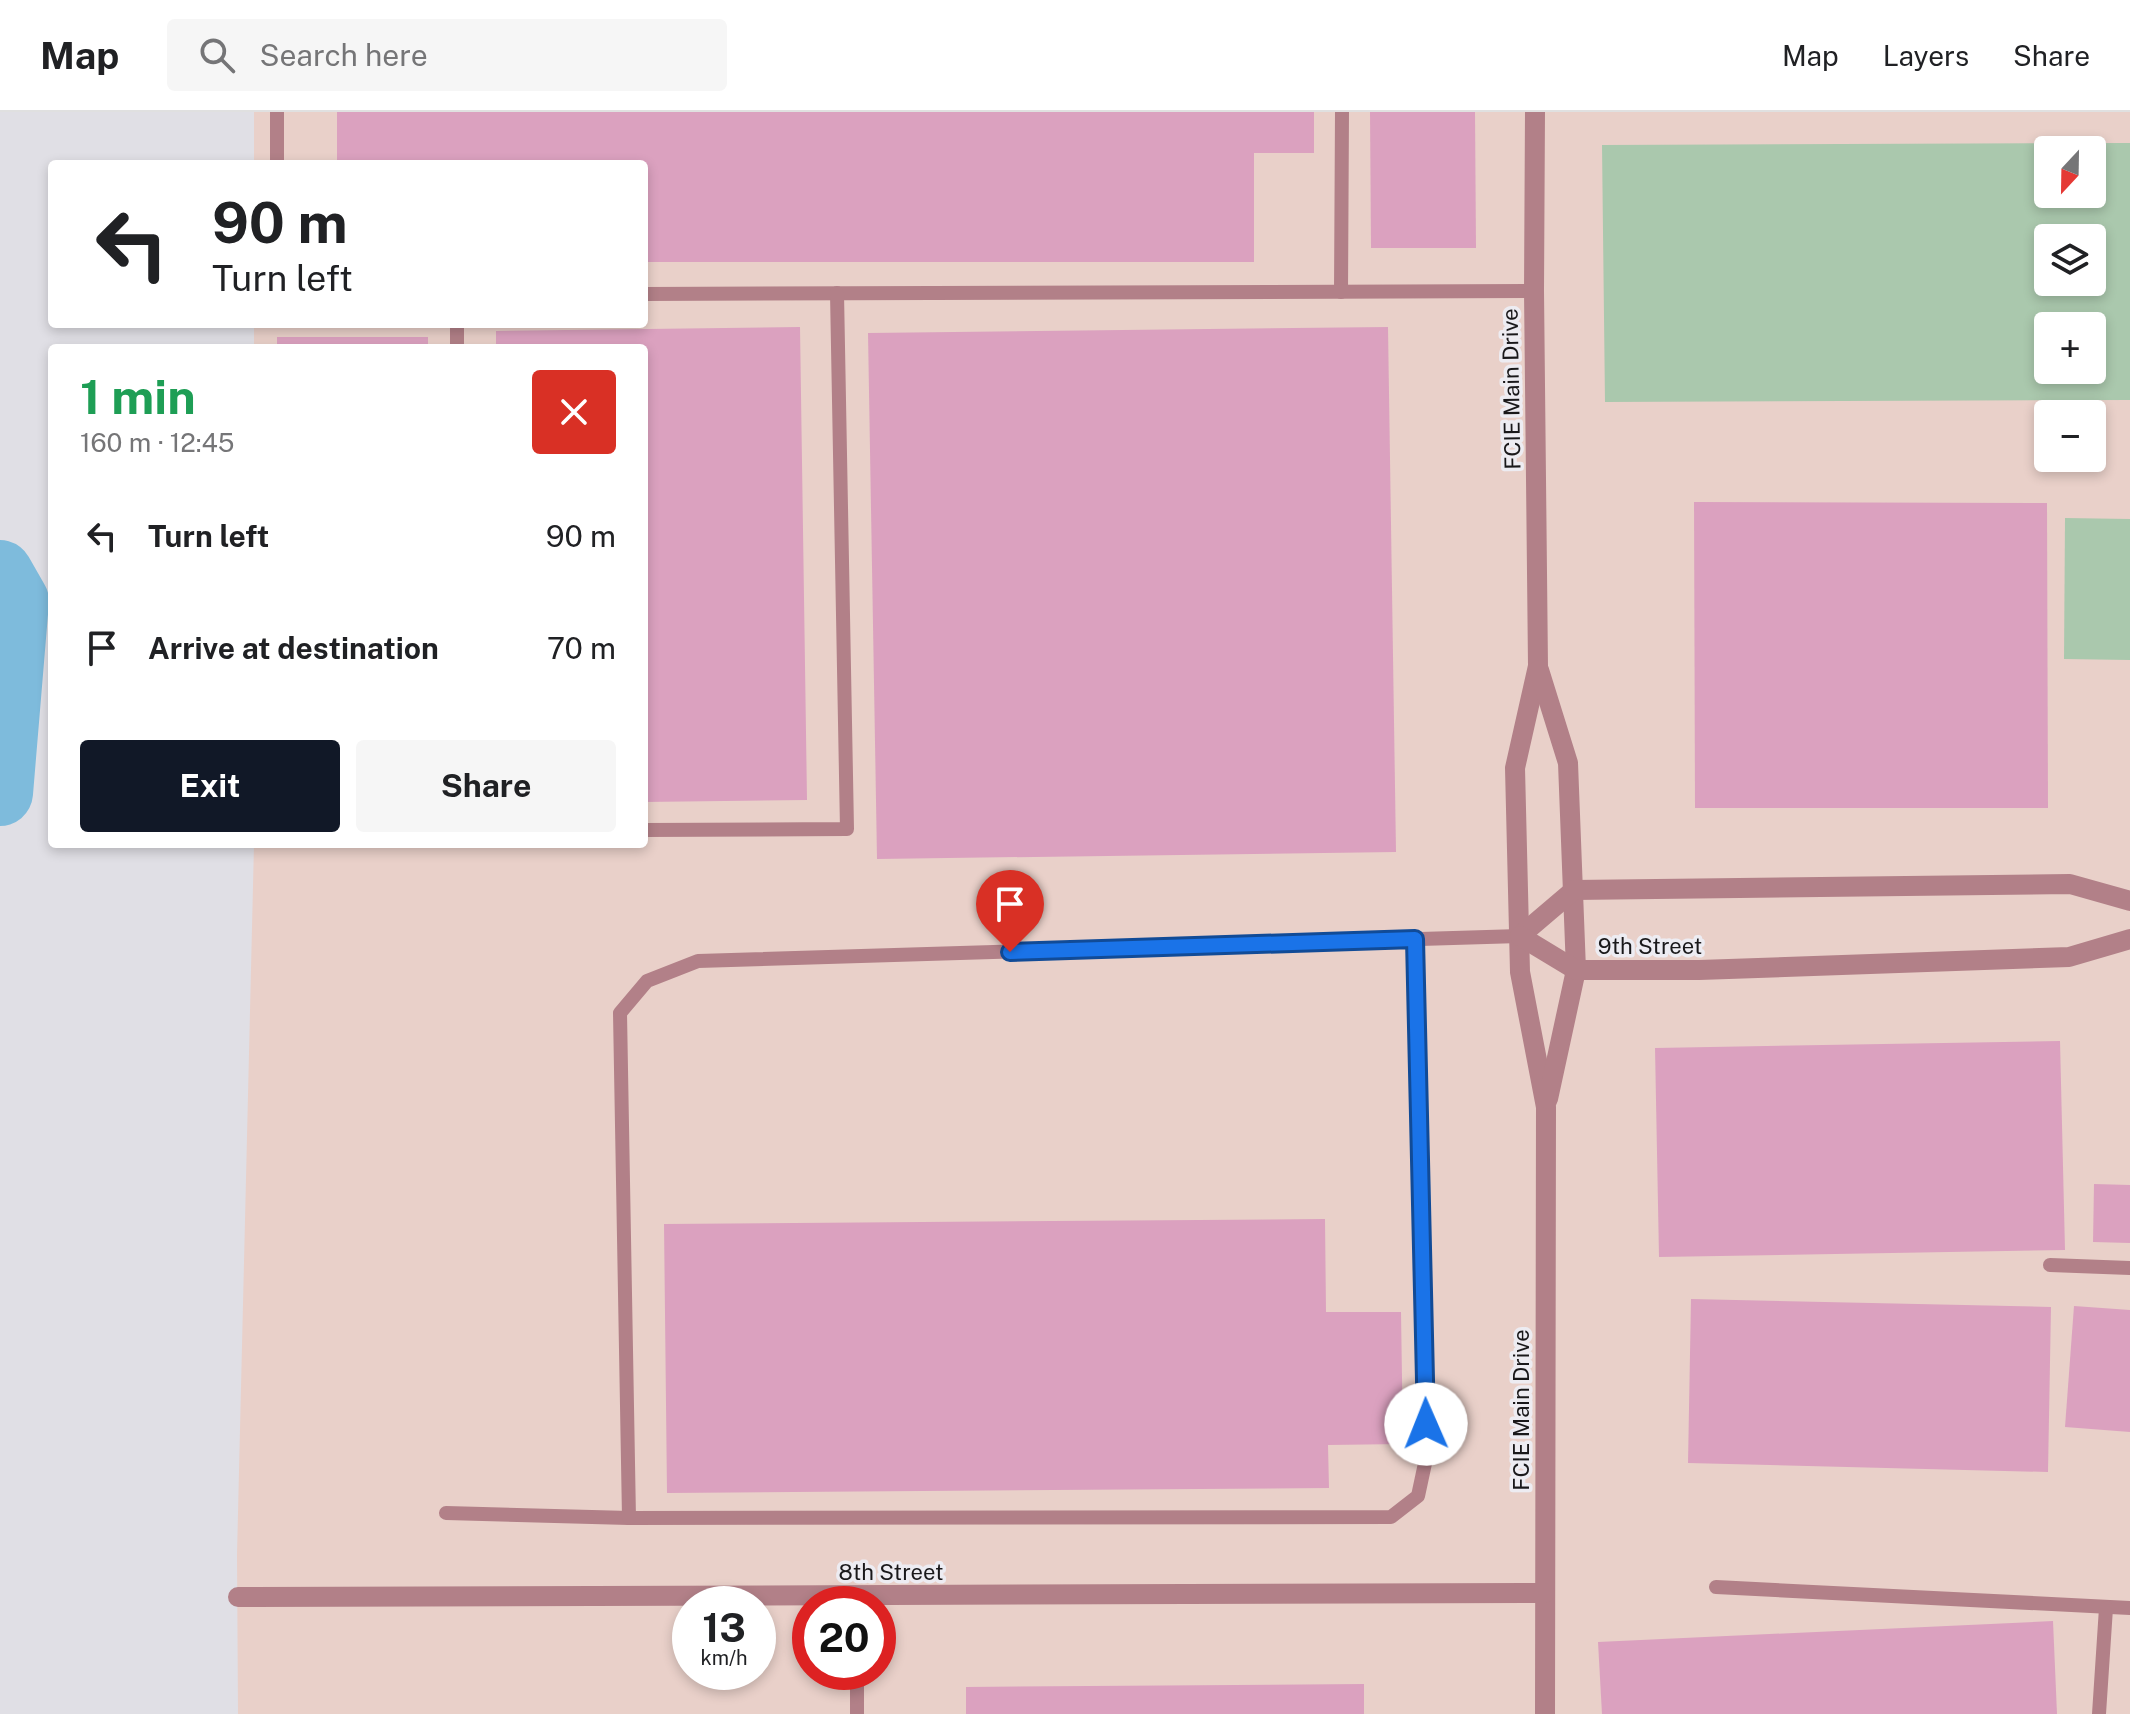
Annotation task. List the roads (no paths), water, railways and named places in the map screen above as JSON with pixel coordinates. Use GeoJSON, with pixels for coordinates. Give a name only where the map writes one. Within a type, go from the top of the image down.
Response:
{"type":"FeatureCollection","features":[{"type":"Feature","properties":{"kind":"street","name":"FCIE Main Drive"},"geometry":{"type":"LineString","coordinates":[[1535,112],[1538,666],[1515,768],[1520,972],[1546,1107],[1545,1714]]}},
{"type":"Feature","properties":{"kind":"street","name":"FCIE Main Drive"},"geometry":{"type":"LineString","coordinates":[[1538,666],[1568,763],[1576,970],[1546,1107]]}},
{"type":"Feature","properties":{"kind":"street"},"geometry":{"type":"LineString","coordinates":[[1520,936],[1574,890],[2070,884],[2130,901]]}},
{"type":"Feature","properties":{"kind":"street","name":"9th Street"},"geometry":{"type":"LineString","coordinates":[[1520,936],[1576,970],[1715,969],[2069,957],[2130,939]]}},
{"type":"Feature","properties":{"kind":"street","name":"8th Street"},"geometry":{"type":"LineString","coordinates":[[896,1600],[1545,1593]]}},
{"type":"Feature","properties":{"kind":"street","name":"8th Street"},"geometry":{"type":"LineString","coordinates":[[238,1597],[792,1600]]}},
{"type":"Feature","properties":{"kind":"lane"},"geometry":{"type":"LineString","coordinates":[[277,112],[277,160]]}},
{"type":"Feature","properties":{"kind":"lane"},"geometry":{"type":"LineString","coordinates":[[1341,292],[1342,112]]}},
{"type":"Feature","properties":{"kind":"lane"},"geometry":{"type":"LineString","coordinates":[[648,294],[1534,291]]}},
{"type":"Feature","properties":{"kind":"lane"},"geometry":{"type":"LineString","coordinates":[[648,830],[847,829],[837,293]]}},
{"type":"Feature","properties":{"kind":"lane"},"geometry":{"type":"LineString","coordinates":[[629,1518],[620,1013],[647,981],[698,961],[1520,936]]}},
{"type":"Feature","properties":{"kind":"lane"},"geometry":{"type":"LineString","coordinates":[[446,1513],[629,1518],[1391,1517],[1418,1496],[1427,1454],[1415,939]]}},
{"type":"Feature","properties":{"kind":"lane"},"geometry":{"type":"LineString","coordinates":[[2050,1265],[2130,1268]]}},
{"type":"Feature","properties":{"kind":"lane"},"geometry":{"type":"LineString","coordinates":[[1716,1587],[2130,1608]]}},
{"type":"Feature","properties":{"kind":"lane"},"geometry":{"type":"LineString","coordinates":[[2099,1714],[2106,1608]]}},
{"type":"Feature","properties":{"kind":"lane"},"geometry":{"type":"LineString","coordinates":[[857,1690],[857,1714]]}},
{"type":"Feature","properties":{"kind":"waterway"},"geometry":{"type":"LineString","coordinates":[[0,573],[16,601],[0,793]]}}]}
